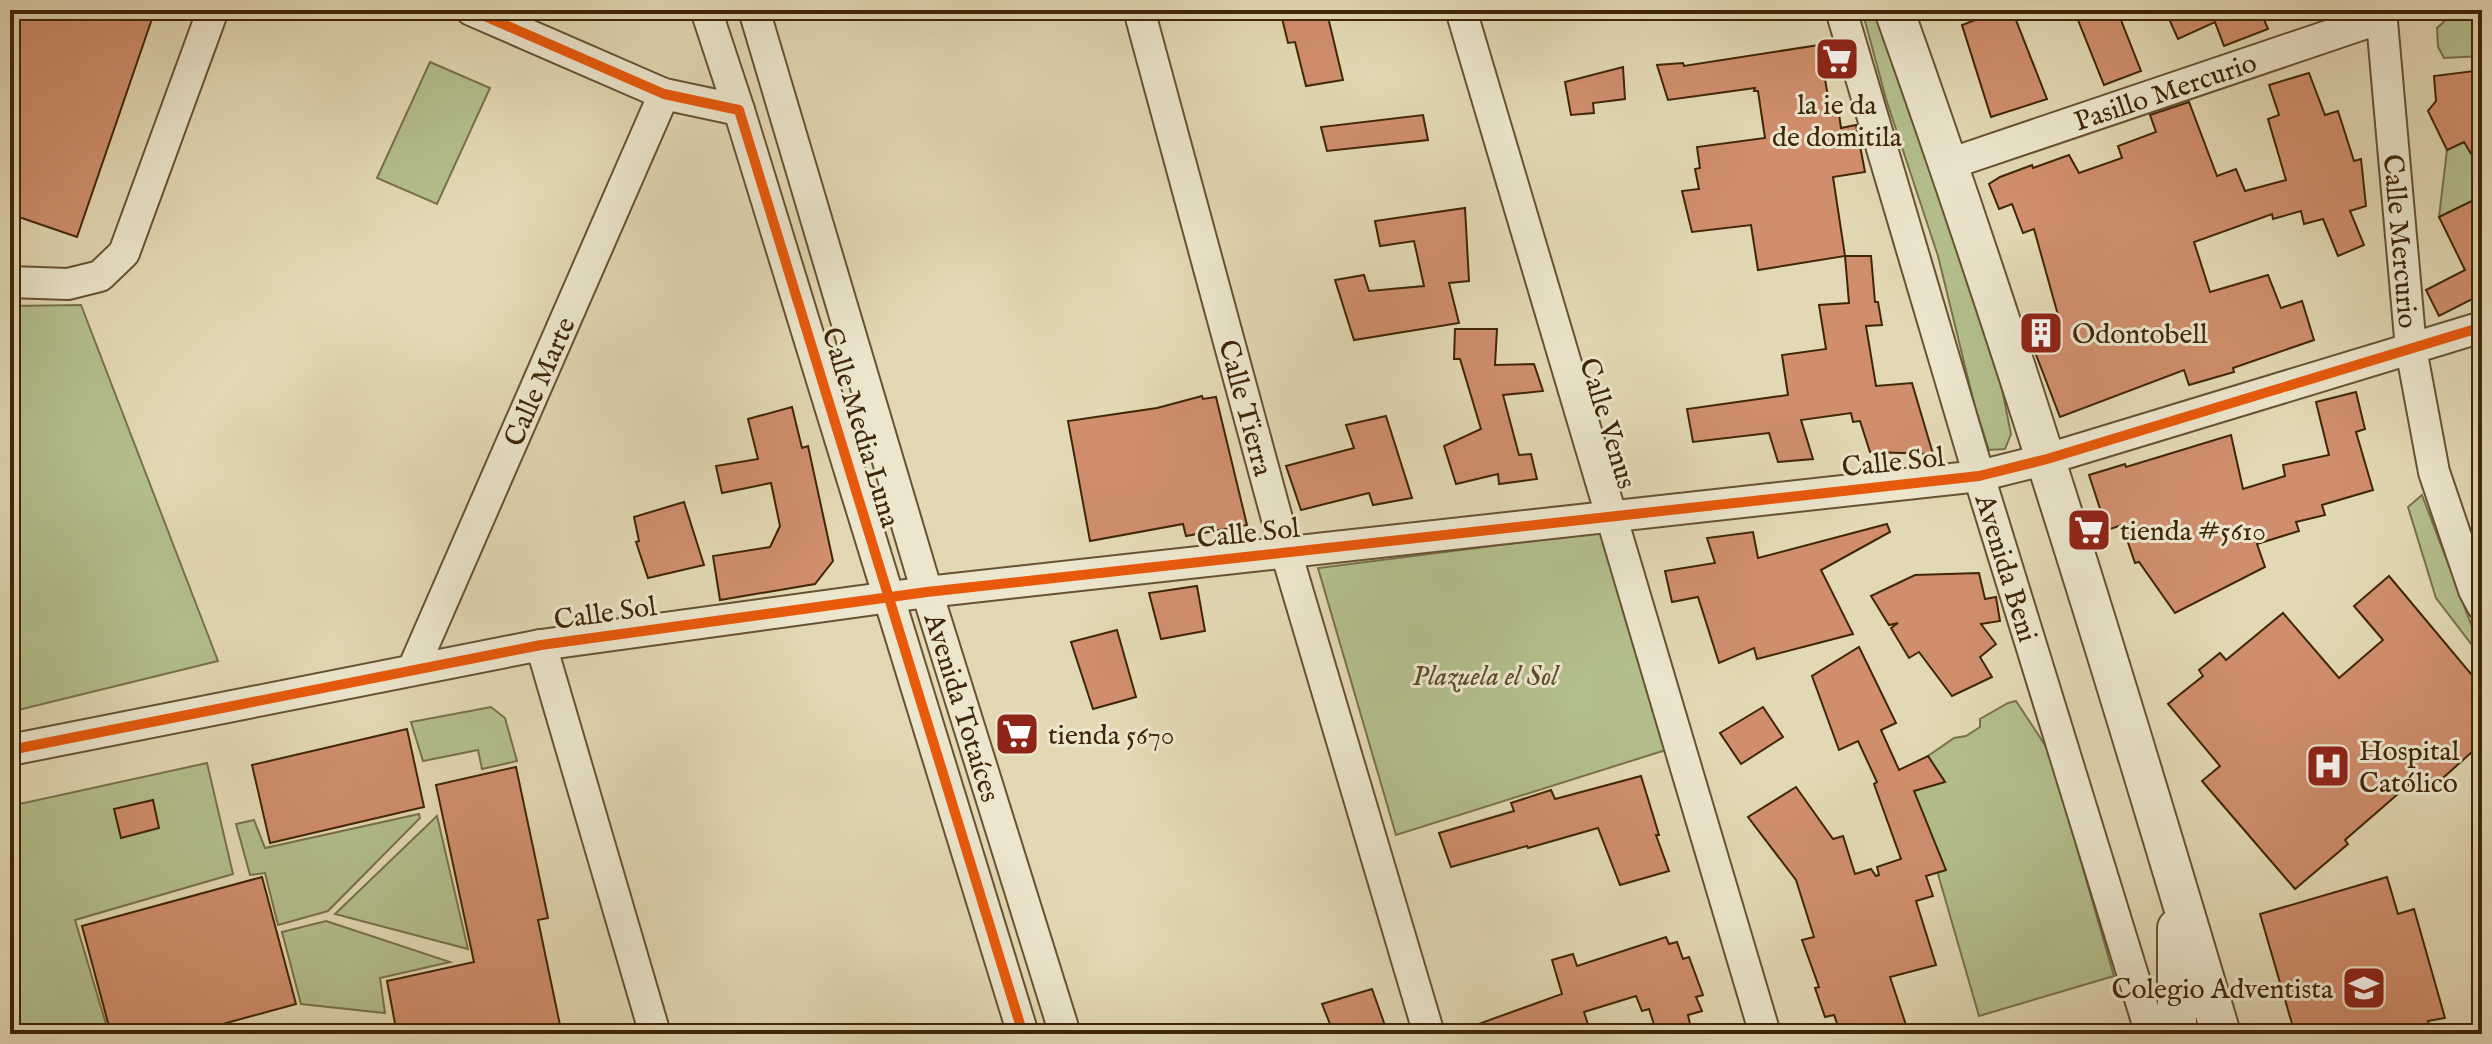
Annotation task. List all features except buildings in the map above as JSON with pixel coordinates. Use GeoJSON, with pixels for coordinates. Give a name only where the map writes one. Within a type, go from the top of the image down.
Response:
{"type":"FeatureCollection","features":[{"type":"Feature","properties":{"kind":"street"},"geometry":{"type":"LineString","coordinates":[[10,282],[68,284],[100,276],[124,253],[213,10]]}},
{"type":"Feature","properties":{"kind":"street"},"geometry":{"type":"LineString","coordinates":[[471,10],[664,94],[739,110]]}},
{"type":"Feature","properties":{"kind":"street","name":"Calle Media Luna"},"geometry":{"type":"LineString","coordinates":[[706,10],[1023,1034]]}},
{"type":"Feature","properties":{"kind":"street","name":"Avenida Totaíces"},"geometry":{"type":"LineString","coordinates":[[754,10],[927,592],[1065,1034]]}},
{"type":"Feature","properties":{"kind":"street","name":"Calle Tierra"},"geometry":{"type":"LineString","coordinates":[[1139,10],[1286,552],[1429,1034]]}},
{"type":"Feature","properties":{"kind":"street","name":"Calle Venus"},"geometry":{"type":"LineString","coordinates":[[1461,10],[1765,1034]]}},
{"type":"Feature","properties":{"kind":"street","name":"Avenida Beni"},"geometry":{"type":"LineString","coordinates":[[1841,10],[1979,476],[2151,1034]]}},
{"type":"Feature","properties":{"kind":"street"},"geometry":{"type":"LineString","coordinates":[[1894,10],[2047,459],[2221,1034]]}},
{"type":"Feature","properties":{"kind":"street","name":"Pasillo Mercurio"},"geometry":{"type":"LineString","coordinates":[[1949,164],[2381,14]]}},
{"type":"Feature","properties":{"kind":"street","name":"Calle Mercurio"},"geometry":{"type":"LineString","coordinates":[[2381,14],[2411,349],[2434,472],[2474,590],[2482,605]]}},
{"type":"Feature","properties":{"kind":"street","name":"Calle Marte"},"geometry":{"type":"LineString","coordinates":[[413,669],[664,94]]}},
{"type":"Feature","properties":{"kind":"street","name":"Calle Sol"},"geometry":{"type":"LineString","coordinates":[[10,750],[541,645],[927,592],[1979,476],[2047,459],[2482,327]]}},
{"type":"Feature","properties":{"kind":"street"},"geometry":{"type":"LineString","coordinates":[[541,645],[655,1034]]}},
{"type":"Feature","properties":{"kind":"street"},"geometry":{"type":"LineString","coordinates":[[2176,885],[2177,1034]]}},
{"type":"Feature","properties":{"kind":"green space"},"geometry":{"type":"Polygon","coordinates":[[[1862,10],[1878,10],[2001,384],[2011,434],[2005,449],[1989,450],[1975,407],[1938,256],[1886,99],[1862,10]]]}},
{"type":"Feature","properties":{"kind":"green space"},"geometry":{"type":"Polygon","coordinates":[[[2482,10],[2482,56],[2444,58],[2438,47],[2437,28],[2451,15],[2482,10]]]}},
{"type":"Feature","properties":{"kind":"green space"},"geometry":{"type":"Polygon","coordinates":[[[430,62],[490,88],[437,204],[377,178],[430,62]]]}},
{"type":"Feature","properties":{"kind":"green space"},"geometry":{"type":"Polygon","coordinates":[[[2464,142],[2482,144],[2482,196],[2439,217],[2447,150],[2464,142]]]}},
{"type":"Feature","properties":{"kind":"green space"},"geometry":{"type":"Polygon","coordinates":[[[81,305],[218,661],[10,712],[10,306],[81,305]]]}},
{"type":"Feature","properties":{"kind":"green space"},"geometry":{"type":"Polygon","coordinates":[[[2422,495],[2482,658],[2436,598],[2408,507],[2422,495]]]}},
{"type":"Feature","properties":{"kind":"green space","name":"Plazuela el Sol"},"geometry":{"type":"Polygon","coordinates":[[[1612,531],[1669,749],[1396,835],[1318,568],[1612,531]]]}},
{"type":"Feature","properties":{"kind":"green space"},"geometry":{"type":"Polygon","coordinates":[[[2016,701],[2049,751],[2114,976],[1979,1016],[1914,791],[1945,782],[1928,756],[1954,738],[1966,736],[1980,727],[1980,719],[2016,701]]]}},
{"type":"Feature","properties":{"kind":"green space"},"geometry":{"type":"Polygon","coordinates":[[[491,707],[505,718],[517,761],[482,769],[478,750],[423,761],[411,722],[491,707]]]}},
{"type":"Feature","properties":{"kind":"green space"},"geometry":{"type":"Polygon","coordinates":[[[207,763],[233,874],[75,920],[109,1034],[10,1034],[10,806],[207,763]]]}},
{"type":"Feature","properties":{"kind":"green space"},"geometry":{"type":"Polygon","coordinates":[[[419,814],[420,818],[328,911],[278,925],[265,873],[250,875],[236,824],[254,820],[265,848],[419,814]]]}},
{"type":"Feature","properties":{"kind":"green space"},"geometry":{"type":"Polygon","coordinates":[[[437,816],[468,949],[335,914],[437,816]]]}},
{"type":"Feature","properties":{"kind":"green space"},"geometry":{"type":"Polygon","coordinates":[[[326,921],[450,962],[380,978],[385,1013],[301,1004],[282,932],[326,921]]]}},
{"type":"Feature","properties":{"kind":"cycle path"},"geometry":{"type":"LineString","coordinates":[[471,10],[664,94],[739,110],[1023,1034]]}},
{"type":"Feature","properties":{"kind":"cycle path"},"geometry":{"type":"LineString","coordinates":[[10,750],[541,645],[927,592],[1979,476],[2047,459],[2482,327]]}},
{"type":"Feature","properties":{"kind":"place","name":"la ie da de domitila"},"geometry":{"type":"Point","coordinates":[1837,59]}},
{"type":"Feature","properties":{"kind":"place","name":"Odontobell"},"geometry":{"type":"Point","coordinates":[2041,333]}},
{"type":"Feature","properties":{"kind":"place","name":"tienda #5610"},"geometry":{"type":"Point","coordinates":[2089,530]}},
{"type":"Feature","properties":{"kind":"place","name":"tienda 5670"},"geometry":{"type":"Point","coordinates":[1017,734]}},
{"type":"Feature","properties":{"kind":"place","name":"Hospital Católico"},"geometry":{"type":"Point","coordinates":[2328,766]}},
{"type":"Feature","properties":{"kind":"place","name":"Colegio Adventista"},"geometry":{"type":"Point","coordinates":[2364,988]}}]}
